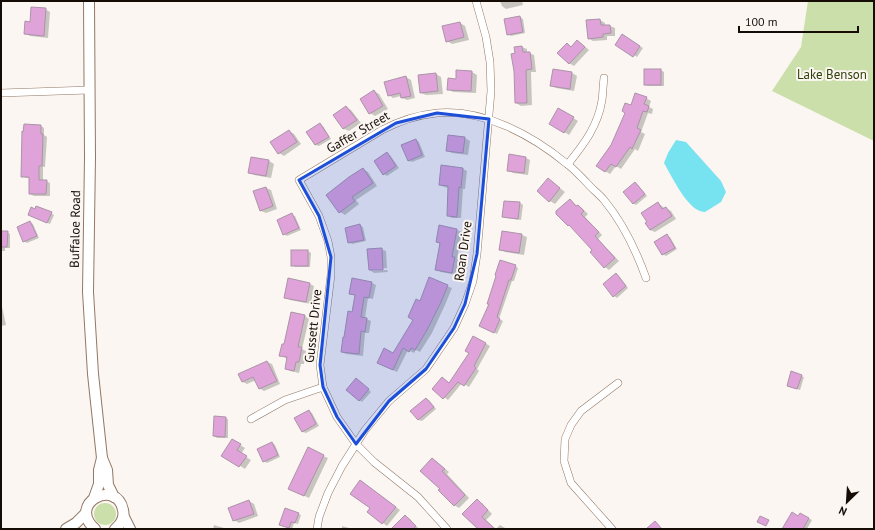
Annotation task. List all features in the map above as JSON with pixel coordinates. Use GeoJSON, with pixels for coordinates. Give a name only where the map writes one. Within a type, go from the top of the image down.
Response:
{"type":"FeatureCollection","features":[{"type":"Feature","properties":{"kind":"street","name":"Buffaloe Road"},"geometry":{"type":"LineString","coordinates":[[89,1],[90,157],[88,292],[93,374],[102,458],[107,470],[108,484],[114,497],[122,505],[124,517],[130,529]]}},
{"type":"Feature","properties":{"kind":"street","name":"Roan Drive"},"geometry":{"type":"LineString","coordinates":[[317,529],[319,517],[328,493],[342,466],[365,430],[389,401],[426,369],[454,328],[465,304],[473,281],[477,254],[491,91],[490,62],[486,38],[476,1]]}},
{"type":"Feature","properties":{"kind":"street"},"geometry":{"type":"LineString","coordinates":[[568,164],[592,131],[600,112],[604,78]]}},
{"type":"Feature","properties":{"kind":"street"},"geometry":{"type":"LineString","coordinates":[[1,93],[90,90]]}},
{"type":"Feature","properties":{"kind":"street","name":"Gaffer Street"},"geometry":{"type":"LineString","coordinates":[[299,180],[382,130],[412,117],[437,113],[480,116],[513,129],[535,141],[568,164],[604,200],[632,243],[646,278]]}},
{"type":"Feature","properties":{"kind":"street","name":"Gussett Drive"},"geometry":{"type":"LineString","coordinates":[[299,180],[319,216],[328,241],[331,257],[331,275],[320,366],[324,387],[336,417],[356,444],[374,462],[418,498],[447,529]]}},
{"type":"Feature","properties":{"kind":"street"},"geometry":{"type":"LineString","coordinates":[[612,529],[571,483],[564,462],[565,439],[571,425],[581,412],[618,383]]}},
{"type":"Feature","properties":{"kind":"street"},"geometry":{"type":"LineString","coordinates":[[251,419],[285,400],[324,387]]}},
{"type":"Feature","properties":{"kind":"street","name":"Buffaloe Road"},"geometry":{"type":"LineString","coordinates":[[86,513],[99,484],[99,470],[102,458]]}},
{"type":"Feature","properties":{"kind":"street"},"geometry":{"type":"LineString","coordinates":[[94,498],[104,495],[114,497]]}},
{"type":"Feature","properties":{"kind":"street"},"geometry":{"type":"LineString","coordinates":[[66,529],[76,523],[86,513],[90,525],[95,529]]}},
{"type":"Feature","properties":{"kind":"street"},"geometry":{"type":"LineString","coordinates":[[115,529],[122,522],[124,517]]}},
{"type":"Feature","properties":{"kind":"highlighted area"},"geometry":{"type":"Polygon","coordinates":[[[437,113],[489,119],[477,254],[465,304],[454,328],[426,369],[389,401],[356,444],[337,417],[323,387],[320,365],[331,257],[319,216],[299,180],[396,123],[437,113]]]}},
{"type":"Feature","properties":{"kind":"green space","name":"Lake Benson"},"geometry":{"type":"Polygon","coordinates":[[[808,1],[874,1],[874,141],[772,91],[801,47],[808,1]]]}},
{"type":"Feature","properties":{"kind":"green space"},"geometry":{"type":"Polygon","coordinates":[[[105,503],[113,506],[116,514],[113,522],[105,525],[97,522],[94,514],[97,506],[105,503]]]}},
{"type":"Feature","properties":{"kind":"water"},"geometry":{"type":"Polygon","coordinates":[[[676,140],[686,142],[721,181],[726,192],[721,202],[705,212],[696,209],[691,205],[678,188],[664,163],[676,140]]]}},
{"type":"Feature","properties":{"kind":"building"},"geometry":{"type":"Polygon","coordinates":[[[31,7],[46,8],[44,36],[24,34],[25,21],[30,22],[31,7]]]}},
{"type":"Feature","properties":{"kind":"building"},"geometry":{"type":"Polygon","coordinates":[[[520,16],[523,32],[507,35],[504,19],[520,16]]]}},
{"type":"Feature","properties":{"kind":"building"},"geometry":{"type":"Polygon","coordinates":[[[600,19],[601,25],[610,25],[611,33],[603,34],[603,37],[588,39],[586,20],[600,19]]]}},
{"type":"Feature","properties":{"kind":"building"},"geometry":{"type":"Polygon","coordinates":[[[460,22],[464,37],[446,42],[442,26],[460,22]]]}},
{"type":"Feature","properties":{"kind":"building"},"geometry":{"type":"Polygon","coordinates":[[[622,34],[640,46],[633,57],[615,45],[622,34]]]}},
{"type":"Feature","properties":{"kind":"building"},"geometry":{"type":"Polygon","coordinates":[[[577,40],[585,47],[569,64],[557,53],[567,43],[571,47],[577,40]]]}},
{"type":"Feature","properties":{"kind":"building"},"geometry":{"type":"Polygon","coordinates":[[[522,46],[523,52],[530,52],[532,69],[526,70],[527,103],[515,103],[514,71],[511,54],[515,53],[514,47],[522,46]]]}},
{"type":"Feature","properties":{"kind":"building"},"geometry":{"type":"Polygon","coordinates":[[[553,69],[572,72],[570,89],[550,86],[553,69]]]}},
{"type":"Feature","properties":{"kind":"building"},"geometry":{"type":"Polygon","coordinates":[[[644,69],[661,69],[661,85],[644,85],[644,69]]]}},
{"type":"Feature","properties":{"kind":"building"},"geometry":{"type":"Polygon","coordinates":[[[456,70],[472,71],[471,91],[447,90],[448,78],[456,79],[456,70]]]}},
{"type":"Feature","properties":{"kind":"building"},"geometry":{"type":"Polygon","coordinates":[[[436,73],[438,91],[420,93],[418,75],[436,73]]]}},
{"type":"Feature","properties":{"kind":"building"},"geometry":{"type":"Polygon","coordinates":[[[406,76],[411,96],[401,98],[400,93],[388,96],[384,82],[406,76]]]}},
{"type":"Feature","properties":{"kind":"building"},"geometry":{"type":"Polygon","coordinates":[[[374,90],[383,106],[369,114],[360,99],[374,90]]]}},
{"type":"Feature","properties":{"kind":"building"},"geometry":{"type":"Polygon","coordinates":[[[635,93],[647,97],[644,104],[649,106],[647,112],[643,111],[637,128],[641,130],[632,149],[630,147],[616,167],[611,164],[605,172],[596,166],[611,145],[625,113],[622,111],[625,103],[631,105],[635,93]]]}},
{"type":"Feature","properties":{"kind":"building"},"geometry":{"type":"Polygon","coordinates":[[[346,106],[357,120],[343,129],[333,115],[346,106]]]}},
{"type":"Feature","properties":{"kind":"building"},"geometry":{"type":"Polygon","coordinates":[[[558,108],[574,117],[564,133],[549,124],[558,108]]]}},
{"type":"Feature","properties":{"kind":"building"},"geometry":{"type":"Polygon","coordinates":[[[320,123],[329,137],[315,145],[306,132],[320,123]]]}},
{"type":"Feature","properties":{"kind":"building"},"geometry":{"type":"Polygon","coordinates":[[[24,124],[41,125],[41,134],[43,134],[42,166],[39,166],[39,180],[47,180],[46,194],[29,194],[29,177],[21,177],[22,131],[23,132],[24,124]]]}},
{"type":"Feature","properties":{"kind":"building"},"geometry":{"type":"Polygon","coordinates":[[[289,130],[297,142],[278,154],[270,142],[289,130]]]}},
{"type":"Feature","properties":{"kind":"building"},"geometry":{"type":"Polygon","coordinates":[[[448,135],[465,137],[463,153],[446,151],[448,135]]]}},
{"type":"Feature","properties":{"kind":"building"},"geometry":{"type":"Polygon","coordinates":[[[416,139],[422,155],[408,161],[401,145],[416,139]]]}},
{"type":"Feature","properties":{"kind":"building"},"geometry":{"type":"Polygon","coordinates":[[[387,152],[396,166],[383,175],[374,161],[387,152]]]}},
{"type":"Feature","properties":{"kind":"building"},"geometry":{"type":"Polygon","coordinates":[[[509,154],[526,157],[524,173],[507,171],[509,154]]]}},
{"type":"Feature","properties":{"kind":"building"},"geometry":{"type":"Polygon","coordinates":[[[251,157],[269,160],[266,176],[248,173],[251,157]]]}},
{"type":"Feature","properties":{"kind":"building"},"geometry":{"type":"Polygon","coordinates":[[[441,165],[463,168],[461,188],[459,187],[457,217],[447,216],[448,186],[439,185],[441,165]]]}},
{"type":"Feature","properties":{"kind":"building"},"geometry":{"type":"Polygon","coordinates":[[[363,168],[373,183],[352,197],[355,201],[339,213],[326,195],[363,168]]]}},
{"type":"Feature","properties":{"kind":"building"},"geometry":{"type":"Polygon","coordinates":[[[548,178],[560,188],[549,202],[537,191],[548,178]]]}},
{"type":"Feature","properties":{"kind":"building"},"geometry":{"type":"Polygon","coordinates":[[[635,182],[645,194],[633,204],[623,192],[635,182]]]}},
{"type":"Feature","properties":{"kind":"building"},"geometry":{"type":"Polygon","coordinates":[[[266,187],[273,206],[260,211],[253,191],[266,187]]]}},
{"type":"Feature","properties":{"kind":"building"},"geometry":{"type":"Polygon","coordinates":[[[570,199],[576,206],[578,205],[584,211],[581,214],[599,232],[595,236],[615,258],[604,268],[590,252],[592,250],[569,225],[568,226],[556,214],[556,211],[570,199]]]}},
{"type":"Feature","properties":{"kind":"building"},"geometry":{"type":"Polygon","coordinates":[[[504,201],[520,202],[518,219],[502,217],[504,201]]]}},
{"type":"Feature","properties":{"kind":"building"},"geometry":{"type":"Polygon","coordinates":[[[658,202],[662,209],[666,207],[672,216],[650,230],[641,213],[658,202]]]}},
{"type":"Feature","properties":{"kind":"building"},"geometry":{"type":"Polygon","coordinates":[[[36,206],[52,212],[47,223],[28,215],[31,207],[35,209],[36,206]]]}},
{"type":"Feature","properties":{"kind":"building"},"geometry":{"type":"Polygon","coordinates":[[[292,213],[299,228],[283,235],[277,220],[292,213]]]}},
{"type":"Feature","properties":{"kind":"building"},"geometry":{"type":"Polygon","coordinates":[[[30,221],[37,236],[23,242],[17,227],[30,221]]]}},
{"type":"Feature","properties":{"kind":"building"},"geometry":{"type":"Polygon","coordinates":[[[360,224],[364,240],[348,243],[345,228],[360,224]]]}},
{"type":"Feature","properties":{"kind":"building"},"geometry":{"type":"Polygon","coordinates":[[[439,225],[457,229],[452,257],[455,257],[452,273],[435,270],[440,243],[436,242],[439,225]]]}},
{"type":"Feature","properties":{"kind":"building"},"geometry":{"type":"Polygon","coordinates":[[[1,231],[8,231],[7,247],[1,247],[1,231]]]}},
{"type":"Feature","properties":{"kind":"building"},"geometry":{"type":"Polygon","coordinates":[[[502,231],[522,234],[519,253],[499,250],[502,231]]]}},
{"type":"Feature","properties":{"kind":"building"},"geometry":{"type":"Polygon","coordinates":[[[667,234],[675,248],[662,255],[654,242],[667,234]]]}},
{"type":"Feature","properties":{"kind":"building"},"geometry":{"type":"Polygon","coordinates":[[[382,248],[383,270],[369,270],[367,249],[382,248]]]}},
{"type":"Feature","properties":{"kind":"building"},"geometry":{"type":"Polygon","coordinates":[[[291,250],[308,250],[308,266],[291,266],[291,250]]]}},
{"type":"Feature","properties":{"kind":"building"},"geometry":{"type":"Polygon","coordinates":[[[500,260],[516,265],[511,280],[509,280],[497,317],[500,319],[494,333],[479,326],[489,304],[487,304],[500,260]]]}},
{"type":"Feature","properties":{"kind":"building"},"geometry":{"type":"Polygon","coordinates":[[[616,273],[626,286],[613,297],[603,284],[616,273]]]}},
{"type":"Feature","properties":{"kind":"building"},"geometry":{"type":"Polygon","coordinates":[[[429,277],[448,285],[427,330],[415,350],[411,348],[409,352],[403,348],[393,370],[377,363],[384,348],[393,353],[413,320],[408,317],[416,299],[420,301],[429,277]]]}},
{"type":"Feature","properties":{"kind":"building"},"geometry":{"type":"Polygon","coordinates":[[[288,278],[310,283],[306,302],[284,298],[288,278]]]}},
{"type":"Feature","properties":{"kind":"building"},"geometry":{"type":"Polygon","coordinates":[[[352,278],[372,282],[369,298],[364,297],[361,317],[367,318],[365,332],[361,331],[359,354],[341,352],[348,311],[352,312],[355,295],[349,294],[352,278]]]}},
{"type":"Feature","properties":{"kind":"building"},"geometry":{"type":"Polygon","coordinates":[[[291,312],[305,315],[298,347],[302,347],[299,362],[296,362],[294,371],[285,369],[287,357],[279,356],[282,344],[284,344],[291,312]]]}},
{"type":"Feature","properties":{"kind":"building"},"geometry":{"type":"Polygon","coordinates":[[[473,336],[486,343],[474,366],[476,368],[464,386],[458,382],[443,399],[432,389],[442,377],[449,383],[469,353],[465,351],[473,336]]]}},
{"type":"Feature","properties":{"kind":"building"},"geometry":{"type":"Polygon","coordinates":[[[267,361],[277,381],[259,389],[253,377],[242,382],[238,374],[267,361]]]}},
{"type":"Feature","properties":{"kind":"building"},"geometry":{"type":"Polygon","coordinates":[[[791,371],[802,375],[797,389],[787,386],[791,371]]]}},
{"type":"Feature","properties":{"kind":"building"},"geometry":{"type":"Polygon","coordinates":[[[356,378],[369,389],[359,401],[346,390],[356,378]]]}},
{"type":"Feature","properties":{"kind":"building"},"geometry":{"type":"Polygon","coordinates":[[[426,398],[434,407],[418,420],[410,411],[426,398]]]}},
{"type":"Feature","properties":{"kind":"building"},"geometry":{"type":"Polygon","coordinates":[[[309,410],[316,424],[302,432],[294,418],[309,410]]]}},
{"type":"Feature","properties":{"kind":"building"},"geometry":{"type":"Polygon","coordinates":[[[214,416],[226,417],[225,437],[213,436],[214,416]]]}},
{"type":"Feature","properties":{"kind":"building"},"geometry":{"type":"Polygon","coordinates":[[[232,439],[241,444],[237,450],[247,456],[239,467],[221,456],[232,439]]]}},
{"type":"Feature","properties":{"kind":"building"},"geometry":{"type":"Polygon","coordinates":[[[272,442],[278,455],[263,462],[257,449],[272,442]]]}},
{"type":"Feature","properties":{"kind":"building"},"geometry":{"type":"Polygon","coordinates":[[[308,447],[324,455],[304,496],[288,489],[308,447]]]}},
{"type":"Feature","properties":{"kind":"building"},"geometry":{"type":"Polygon","coordinates":[[[432,458],[445,469],[442,471],[465,495],[454,506],[438,490],[440,489],[420,471],[432,458]]]}},
{"type":"Feature","properties":{"kind":"building"},"geometry":{"type":"Polygon","coordinates":[[[360,480],[396,507],[382,524],[367,512],[370,508],[350,494],[360,480]]]}},
{"type":"Feature","properties":{"kind":"building"},"geometry":{"type":"Polygon","coordinates":[[[477,499],[488,510],[482,517],[495,529],[478,529],[462,514],[477,499]]]}},
{"type":"Feature","properties":{"kind":"building"},"geometry":{"type":"Polygon","coordinates":[[[249,500],[254,514],[233,521],[228,508],[249,500]]]}},
{"type":"Feature","properties":{"kind":"building"},"geometry":{"type":"Polygon","coordinates":[[[285,508],[299,513],[295,523],[291,522],[289,528],[279,525],[285,508]]]}},
{"type":"Feature","properties":{"kind":"building"},"geometry":{"type":"Polygon","coordinates":[[[792,512],[798,516],[800,513],[809,518],[803,529],[782,529],[792,512]]]}},
{"type":"Feature","properties":{"kind":"building"},"geometry":{"type":"Polygon","coordinates":[[[405,515],[416,526],[413,529],[391,529],[405,515]]]}},
{"type":"Feature","properties":{"kind":"building"},"geometry":{"type":"Polygon","coordinates":[[[760,516],[769,520],[766,526],[757,522],[760,516]]]}},
{"type":"Feature","properties":{"kind":"building"},"geometry":{"type":"Polygon","coordinates":[[[655,521],[662,529],[646,529],[655,521]]]}}]}
